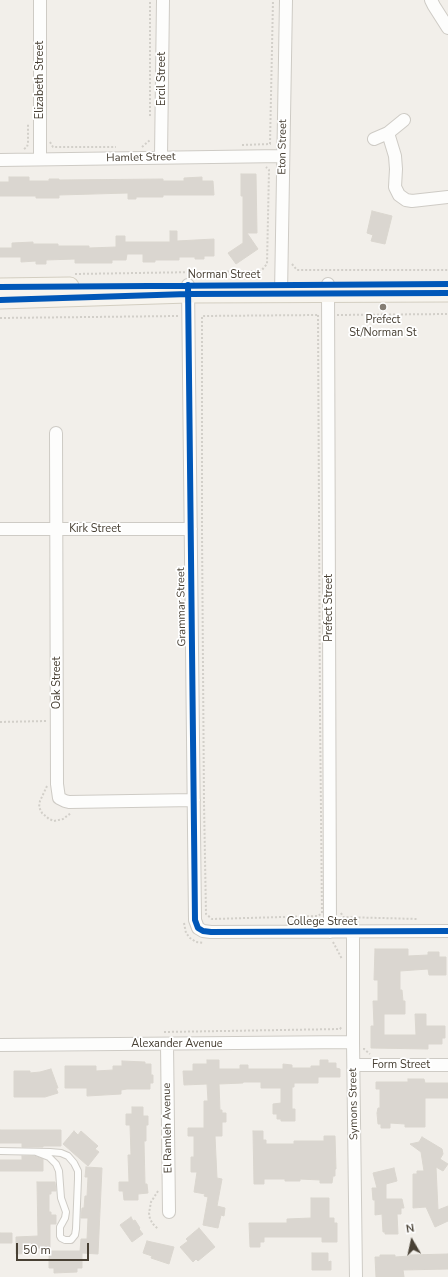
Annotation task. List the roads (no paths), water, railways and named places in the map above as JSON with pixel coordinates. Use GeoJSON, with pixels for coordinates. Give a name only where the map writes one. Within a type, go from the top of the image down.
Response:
{"type":"FeatureCollection","features":[{"type":"Feature","properties":{"kind":"main road","name":"Norman Street"},"geometry":{"type":"LineString","coordinates":[[328,289],[448,284]]}},
{"type":"Feature","properties":{"kind":"main road","name":"Norman Street"},"geometry":{"type":"LineString","coordinates":[[0,287],[188,290],[328,289],[448,293]]}},
{"type":"Feature","properties":{"kind":"main road","name":"Norman Street"},"geometry":{"type":"LineString","coordinates":[[0,300],[188,290]]}},
{"type":"Feature","properties":{"kind":"street","name":"Elizabeth Street"},"geometry":{"type":"LineString","coordinates":[[40,0],[40,159]]}},
{"type":"Feature","properties":{"kind":"street","name":"Ercil Street"},"geometry":{"type":"LineString","coordinates":[[161,157],[163,0]]}},
{"type":"Feature","properties":{"kind":"street","name":"Eton Street"},"geometry":{"type":"LineString","coordinates":[[281,289],[282,156],[286,0]]}},
{"type":"Feature","properties":{"kind":"street"},"geometry":{"type":"LineString","coordinates":[[431,0],[448,28]]}},
{"type":"Feature","properties":{"kind":"street"},"geometry":{"type":"LineString","coordinates":[[374,138],[388,134],[404,120]]}},
{"type":"Feature","properties":{"kind":"street"},"geometry":{"type":"LineString","coordinates":[[388,134],[396,161],[395,188],[400,195],[406,200],[412,201],[448,197]]}},
{"type":"Feature","properties":{"kind":"street","name":"Hamlet Street"},"geometry":{"type":"LineString","coordinates":[[0,160],[282,156]]}},
{"type":"Feature","properties":{"kind":"street","name":"Prefect Street"},"geometry":{"type":"LineString","coordinates":[[328,289],[330,932]]}},
{"type":"Feature","properties":{"kind":"street","name":"Grammar Street"},"geometry":{"type":"LineString","coordinates":[[188,290],[196,530],[194,800],[195,920],[198,928]]}},
{"type":"Feature","properties":{"kind":"street","name":"Oak Street"},"geometry":{"type":"LineString","coordinates":[[56,433],[55,528],[57,801],[194,800]]}},
{"type":"Feature","properties":{"kind":"street","name":"Kirk Street"},"geometry":{"type":"LineString","coordinates":[[0,529],[55,528],[196,530]]}},
{"type":"Feature","properties":{"kind":"street","name":"College Street"},"geometry":{"type":"LineString","coordinates":[[198,928],[203,931],[211,932],[448,930]]}},
{"type":"Feature","properties":{"kind":"street","name":"Symons Street"},"geometry":{"type":"LineString","coordinates":[[353,932],[359,1042],[354,1065],[356,1277]]}},
{"type":"Feature","properties":{"kind":"street","name":"Alexander Avenue"},"geometry":{"type":"LineString","coordinates":[[0,1045],[359,1042]]}},
{"type":"Feature","properties":{"kind":"street","name":"El Ramleh Avenue"},"geometry":{"type":"LineString","coordinates":[[167,1044],[170,1212]]}},
{"type":"Feature","properties":{"kind":"street","name":"Form Street"},"geometry":{"type":"LineString","coordinates":[[354,1065],[448,1064]]}},
{"type":"Feature","properties":{"kind":"lane"},"geometry":{"type":"LineString","coordinates":[[0,1151],[60,1152],[65,1154],[74,1163],[78,1171],[78,1179],[76,1229],[75,1236],[71,1240],[65,1240],[60,1236],[60,1228],[66,1212],[61,1198],[59,1171],[56,1164],[49,1157],[36,1152]]}},
{"type":"Feature","properties":{"kind":"place","name":"Prefect St/Norman St"},"geometry":{"type":"Point","coordinates":[383,307]}}]}
